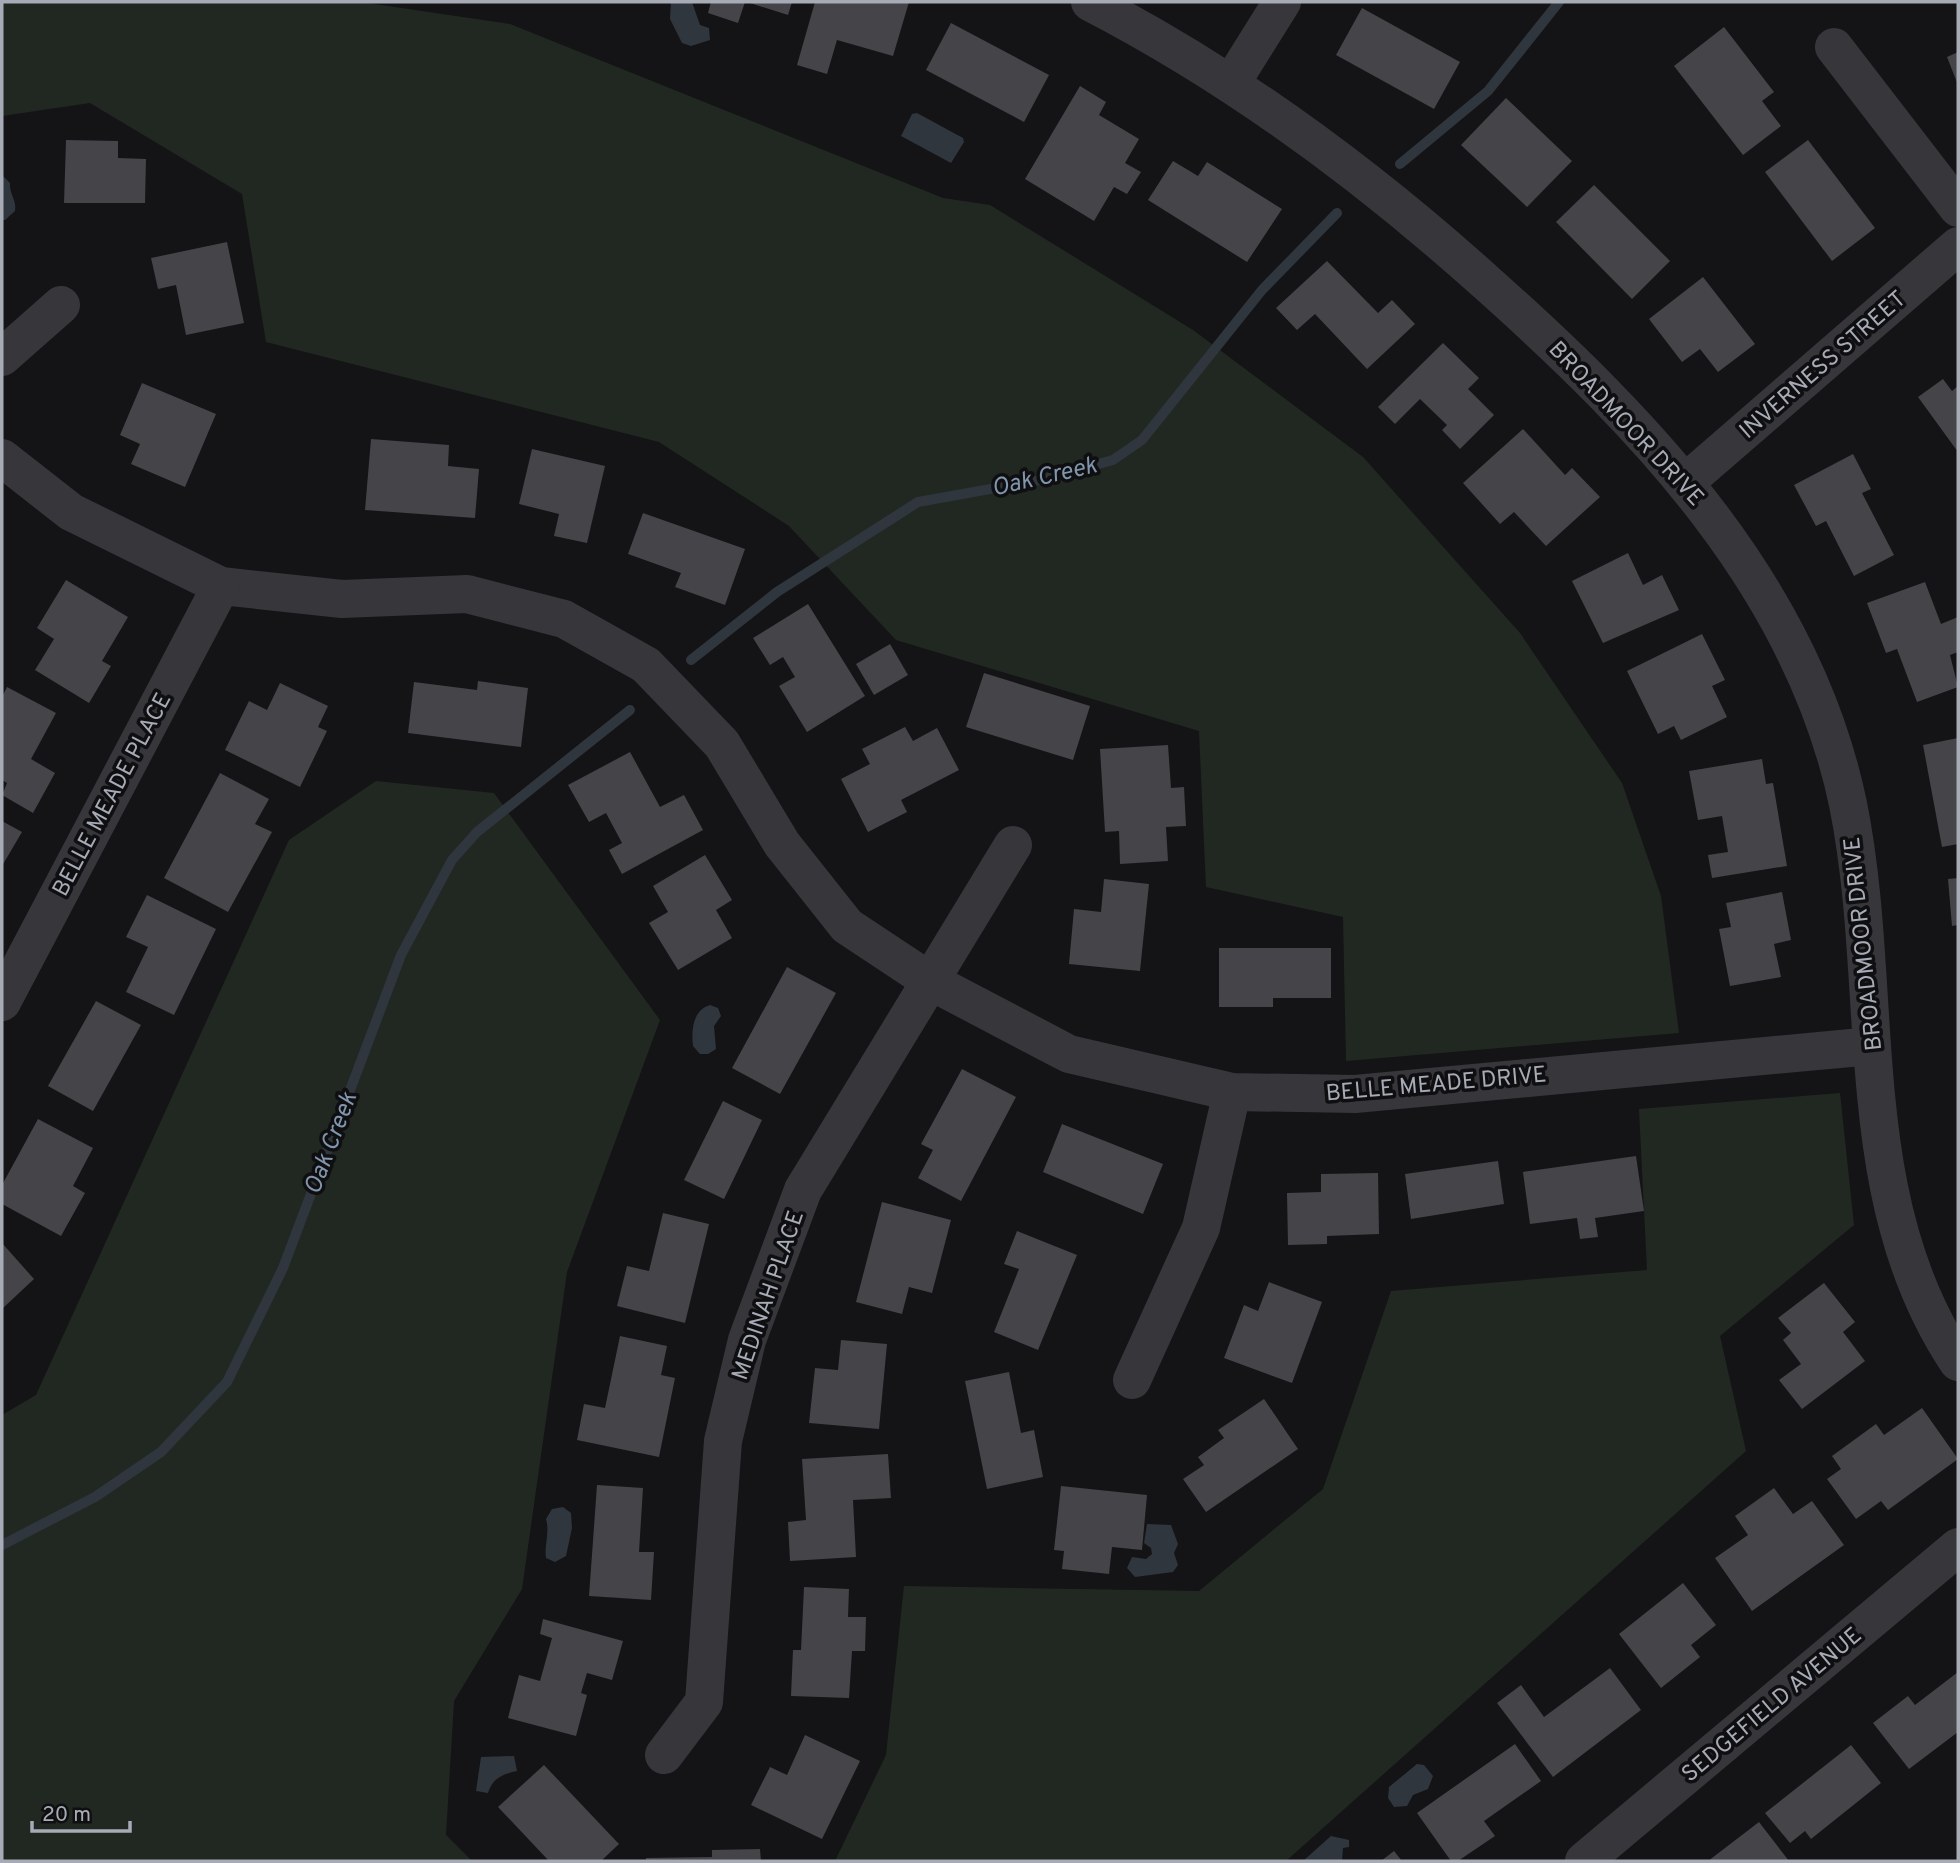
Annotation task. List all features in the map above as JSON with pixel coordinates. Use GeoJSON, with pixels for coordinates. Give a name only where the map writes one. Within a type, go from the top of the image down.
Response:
{"type":"FeatureCollection","features":[{"type":"Feature","properties":{"kind":"street","name":"BROADMOOR DRIVE"},"geometry":{"type":"LineString","coordinates":[[1090,2],[1232,82],[1410,213],[1557,345],[1687,481],[1752,574],[1785,630],[1829,733],[1848,805],[1866,928],[1872,1046],[1886,1186],[1911,1276],[1938,1331],[1958,1362]]}},
{"type":"Feature","properties":{"kind":"street"},"geometry":{"type":"LineString","coordinates":[[1232,82],[1282,2]]}},
{"type":"Feature","properties":{"kind":"street"},"geometry":{"type":"LineString","coordinates":[[1834,47],[1958,208]]}},
{"type":"Feature","properties":{"kind":"street","name":"INVERNESS STREET"},"geometry":{"type":"LineString","coordinates":[[1687,481],[1958,246]]}},
{"type":"Feature","properties":{"kind":"street"},"geometry":{"type":"LineString","coordinates":[[2,357],[61,305]]}},
{"type":"Feature","properties":{"kind":"street","name":"BELLE MEADE DRIVE"},"geometry":{"type":"LineString","coordinates":[[2,458],[71,512],[221,586],[342,599],[467,594],[564,618],[646,665],[722,744],[782,844],[847,926],[930,981],[1069,1054],[1232,1092],[1355,1094],[1872,1046]]}},
{"type":"Feature","properties":{"kind":"street","name":"BELLE MEADE PLACE"},"geometry":{"type":"LineString","coordinates":[[2,1002],[221,586]]}},
{"type":"Feature","properties":{"kind":"street","name":"MEDINAH PLACE"},"geometry":{"type":"LineString","coordinates":[[664,1755],[704,1702],[723,1441],[747,1340],[803,1190],[1013,845]]}},
{"type":"Feature","properties":{"kind":"street"},"geometry":{"type":"LineString","coordinates":[[1132,1380],[1201,1228],[1232,1092]]}},
{"type":"Feature","properties":{"kind":"street","name":"SEDGEFIELD AVENUE"},"geometry":{"type":"LineString","coordinates":[[1584,1861],[1958,1547]]}},
{"type":"Feature","properties":{"kind":"shaded area"},"geometry":{"type":"Polygon","coordinates":[[[2,2],[361,2],[510,24],[943,198],[990,205],[1193,330],[1363,457],[1520,633],[1622,783],[1661,896],[1679,1033],[1346,1061],[1343,917],[1206,887],[1199,731],[896,640],[789,526],[659,442],[266,342],[242,194],[90,103],[2,116],[2,2]]]}},
{"type":"Feature","properties":{"kind":"shaded area"},"geometry":{"type":"Polygon","coordinates":[[[671,2],[692,2],[700,25],[709,28],[710,40],[691,46],[682,43],[670,19],[671,2]]]}},
{"type":"Feature","properties":{"kind":"shaded area"},"geometry":{"type":"Polygon","coordinates":[[[917,113],[963,138],[964,142],[951,163],[901,136],[912,114],[917,113]]]}},
{"type":"Feature","properties":{"kind":"shaded area"},"geometry":{"type":"Polygon","coordinates":[[[2,175],[10,183],[15,207],[15,211],[5,220],[2,220],[2,175]]]}},
{"type":"Feature","properties":{"kind":"shaded area"},"geometry":{"type":"Polygon","coordinates":[[[376,781],[494,793],[660,1020],[567,1272],[522,1589],[454,1701],[446,1835],[472,1861],[2,1861],[2,1415],[36,1395],[289,840],[376,781]]]}},
{"type":"Feature","properties":{"kind":"shaded area"},"geometry":{"type":"Polygon","coordinates":[[[710,1005],[718,1008],[721,1016],[714,1026],[716,1049],[708,1054],[700,1054],[693,1046],[693,1027],[700,1011],[710,1005]]]}},
{"type":"Feature","properties":{"kind":"shaded area"},"geometry":{"type":"Polygon","coordinates":[[[1840,1093],[1854,1225],[1720,1336],[1746,1451],[1286,1861],[835,1861],[886,1755],[904,1586],[1199,1591],[1323,1489],[1391,1291],[1647,1270],[1639,1109],[1840,1093]]]}},
{"type":"Feature","properties":{"kind":"shaded area"},"geometry":{"type":"Polygon","coordinates":[[[563,1507],[571,1513],[572,1528],[566,1556],[555,1562],[546,1558],[546,1519],[552,1509],[563,1507]]]}},
{"type":"Feature","properties":{"kind":"shaded area"},"geometry":{"type":"Polygon","coordinates":[[[1147,1524],[1171,1525],[1178,1544],[1174,1553],[1178,1565],[1173,1572],[1135,1577],[1127,1568],[1132,1557],[1146,1559],[1152,1554],[1151,1548],[1144,1543],[1147,1524]]]}},
{"type":"Feature","properties":{"kind":"shaded area"},"geometry":{"type":"Polygon","coordinates":[[[514,1756],[517,1771],[499,1778],[488,1793],[476,1791],[481,1757],[514,1756]]]}},
{"type":"Feature","properties":{"kind":"shaded area"},"geometry":{"type":"Polygon","coordinates":[[[1417,1764],[1424,1765],[1433,1776],[1428,1789],[1413,1795],[1407,1806],[1394,1807],[1388,1798],[1389,1787],[1417,1764]]]}},
{"type":"Feature","properties":{"kind":"shaded area"},"geometry":{"type":"Polygon","coordinates":[[[1331,1836],[1349,1840],[1349,1847],[1343,1848],[1342,1861],[1303,1861],[1331,1836]]]}},
{"type":"Feature","properties":{"kind":"building"},"geometry":{"type":"Polygon","coordinates":[[[711,2],[745,2],[738,23],[708,13],[711,2]]]}},
{"type":"Feature","properties":{"kind":"building"},"geometry":{"type":"Polygon","coordinates":[[[747,2],[792,2],[788,15],[747,2]]]}},
{"type":"Feature","properties":{"kind":"building"},"geometry":{"type":"Polygon","coordinates":[[[815,2],[909,2],[893,56],[837,40],[827,74],[797,65],[815,2]]]}},
{"type":"Feature","properties":{"kind":"building"},"geometry":{"type":"Polygon","coordinates":[[[1362,8],[1460,62],[1434,109],[1336,55],[1362,8]]]}},
{"type":"Feature","properties":{"kind":"building"},"geometry":{"type":"Polygon","coordinates":[[[951,23],[1049,75],[1024,122],[926,70],[951,23]]]}},
{"type":"Feature","properties":{"kind":"building"},"geometry":{"type":"Polygon","coordinates":[[[1724,27],[1774,92],[1762,101],[1781,126],[1743,155],[1674,66],[1724,27]]]}},
{"type":"Feature","properties":{"kind":"building"},"geometry":{"type":"Polygon","coordinates":[[[1958,52],[1958,85],[1947,57],[1958,52]]]}},
{"type":"Feature","properties":{"kind":"building"},"geometry":{"type":"Polygon","coordinates":[[[1080,86],[1106,102],[1099,115],[1139,139],[1125,163],[1141,172],[1127,194],[1114,187],[1094,221],[1025,179],[1080,86]]]}},
{"type":"Feature","properties":{"kind":"building"},"geometry":{"type":"Polygon","coordinates":[[[1506,98],[1572,161],[1527,207],[1461,145],[1506,98]]]}},
{"type":"Feature","properties":{"kind":"building"},"geometry":{"type":"Polygon","coordinates":[[[66,140],[118,141],[118,158],[146,159],[145,203],[64,203],[66,140]]]}},
{"type":"Feature","properties":{"kind":"building"},"geometry":{"type":"Polygon","coordinates":[[[1808,140],[1875,228],[1832,261],[1765,172],[1808,140]]]}},
{"type":"Feature","properties":{"kind":"building"},"geometry":{"type":"Polygon","coordinates":[[[1173,161],[1198,176],[1207,162],[1282,209],[1247,262],[1148,200],[1173,161]]]}},
{"type":"Feature","properties":{"kind":"building"},"geometry":{"type":"Polygon","coordinates":[[[1594,185],[1670,261],[1632,299],[1556,222],[1594,185]]]}},
{"type":"Feature","properties":{"kind":"building"},"geometry":{"type":"Polygon","coordinates":[[[227,242],[244,323],[186,335],[176,285],[158,289],[151,258],[227,242]]]}},
{"type":"Feature","properties":{"kind":"building"},"geometry":{"type":"Polygon","coordinates":[[[1327,261],[1378,313],[1392,300],[1415,324],[1367,369],[1315,314],[1297,330],[1276,308],[1327,261]]]}},
{"type":"Feature","properties":{"kind":"building"},"geometry":{"type":"Polygon","coordinates":[[[1703,277],[1755,344],[1718,372],[1700,349],[1682,362],[1649,319],[1703,277]]]}},
{"type":"Feature","properties":{"kind":"building"},"geometry":{"type":"Polygon","coordinates":[[[1443,343],[1479,378],[1468,389],[1494,415],[1460,449],[1442,430],[1447,425],[1420,399],[1395,424],[1378,407],[1443,343]]]}},
{"type":"Feature","properties":{"kind":"building"},"geometry":{"type":"Polygon","coordinates":[[[1943,379],[1952,391],[1958,386],[1958,452],[1918,397],[1943,379]]]}},
{"type":"Feature","properties":{"kind":"building"},"geometry":{"type":"Polygon","coordinates":[[[142,383],[216,414],[185,487],[131,464],[140,444],[120,435],[142,383]]]}},
{"type":"Feature","properties":{"kind":"building"},"geometry":{"type":"Polygon","coordinates":[[[1523,429],[1565,475],[1572,468],[1600,497],[1546,546],[1514,512],[1500,524],[1463,483],[1523,429]]]}},
{"type":"Feature","properties":{"kind":"building"},"geometry":{"type":"Polygon","coordinates":[[[371,439],[449,445],[448,466],[479,469],[475,518],[365,510],[371,439]]]}},
{"type":"Feature","properties":{"kind":"building"},"geometry":{"type":"Polygon","coordinates":[[[532,449],[605,466],[587,543],[554,536],[559,514],[519,504],[532,449]]]}},
{"type":"Feature","properties":{"kind":"building"},"geometry":{"type":"Polygon","coordinates":[[[1853,454],[1871,489],[1862,493],[1894,555],[1854,576],[1826,521],[1816,526],[1794,485],[1853,454]]]}},
{"type":"Feature","properties":{"kind":"building"},"geometry":{"type":"Polygon","coordinates":[[[643,513],[745,549],[725,605],[675,587],[681,573],[628,554],[643,513]]]}},
{"type":"Feature","properties":{"kind":"building"},"geometry":{"type":"Polygon","coordinates":[[[1628,553],[1643,585],[1662,575],[1679,610],[1603,643],[1572,581],[1628,553]]]}},
{"type":"Feature","properties":{"kind":"building"},"geometry":{"type":"Polygon","coordinates":[[[66,580],[128,617],[102,661],[111,666],[89,703],[35,670],[54,639],[37,628],[66,580]]]}},
{"type":"Feature","properties":{"kind":"building"},"geometry":{"type":"Polygon","coordinates":[[[1925,582],[1941,624],[1958,617],[1958,652],[1950,655],[1958,687],[1917,702],[1897,649],[1886,653],[1867,603],[1925,582]]]}},
{"type":"Feature","properties":{"kind":"building"},"geometry":{"type":"Polygon","coordinates":[[[808,604],[865,696],[807,732],[779,686],[795,677],[783,657],[770,665],[753,638],[808,604]]]}},
{"type":"Feature","properties":{"kind":"building"},"geometry":{"type":"Polygon","coordinates":[[[1702,634],[1725,680],[1712,686],[1727,717],[1681,740],[1674,726],[1658,734],[1627,671],[1702,634]]]}},
{"type":"Feature","properties":{"kind":"building"},"geometry":{"type":"Polygon","coordinates":[[[890,644],[908,675],[874,695],[856,664],[890,644]]]}},
{"type":"Feature","properties":{"kind":"building"},"geometry":{"type":"Polygon","coordinates":[[[984,673],[1090,706],[1073,760],[966,727],[984,673]]]}},
{"type":"Feature","properties":{"kind":"building"},"geometry":{"type":"Polygon","coordinates":[[[478,681],[528,688],[521,747],[408,733],[414,682],[477,690],[478,681]]]}},
{"type":"Feature","properties":{"kind":"building"},"geometry":{"type":"Polygon","coordinates":[[[280,683],[328,706],[318,727],[327,731],[300,787],[225,750],[249,701],[267,710],[280,683]]]}},
{"type":"Feature","properties":{"kind":"building"},"geometry":{"type":"Polygon","coordinates":[[[7,687],[56,713],[31,759],[55,773],[33,813],[2,795],[7,783],[2,780],[2,697],[7,687]]]}},
{"type":"Feature","properties":{"kind":"building"},"geometry":{"type":"Polygon","coordinates":[[[905,727],[913,741],[937,728],[959,770],[901,800],[907,812],[868,832],[841,779],[870,764],[862,749],[905,727]]]}},
{"type":"Feature","properties":{"kind":"building"},"geometry":{"type":"Polygon","coordinates":[[[1958,738],[1958,844],[1942,847],[1923,745],[1958,738]]]}},
{"type":"Feature","properties":{"kind":"building"},"geometry":{"type":"Polygon","coordinates":[[[1168,745],[1171,788],[1184,787],[1186,826],[1166,827],[1168,861],[1120,864],[1119,831],[1105,832],[1100,749],[1168,745]]]}},
{"type":"Feature","properties":{"kind":"building"},"geometry":{"type":"Polygon","coordinates":[[[630,752],[660,807],[684,795],[703,830],[622,874],[609,850],[622,843],[606,813],[589,822],[568,785],[630,752]]]}},
{"type":"Feature","properties":{"kind":"building"},"geometry":{"type":"Polygon","coordinates":[[[1762,759],[1766,784],[1773,783],[1787,866],[1712,878],[1708,855],[1728,852],[1722,816],[1698,820],[1689,771],[1762,759]]]}},
{"type":"Feature","properties":{"kind":"building"},"geometry":{"type":"Polygon","coordinates":[[[220,773],[269,799],[255,824],[272,832],[228,912],[164,878],[220,773]]]}},
{"type":"Feature","properties":{"kind":"building"},"geometry":{"type":"Polygon","coordinates":[[[2,821],[22,832],[2,866],[2,821]]]}},
{"type":"Feature","properties":{"kind":"building"},"geometry":{"type":"Polygon","coordinates":[[[705,855],[732,900],[716,910],[732,938],[678,970],[649,923],[668,912],[653,886],[705,855]]]}},
{"type":"Feature","properties":{"kind":"building"},"geometry":{"type":"Polygon","coordinates":[[[1958,878],[1958,925],[1952,926],[1948,879],[1958,878]]]}},
{"type":"Feature","properties":{"kind":"building"},"geometry":{"type":"Polygon","coordinates":[[[1104,879],[1149,884],[1140,971],[1069,964],[1074,909],[1101,912],[1104,879]]]}},
{"type":"Feature","properties":{"kind":"building"},"geometry":{"type":"Polygon","coordinates":[[[1782,892],[1791,940],[1774,944],[1781,977],[1730,986],[1719,929],[1731,927],[1726,903],[1782,892]]]}},
{"type":"Feature","properties":{"kind":"building"},"geometry":{"type":"Polygon","coordinates":[[[147,895],[216,929],[174,1015],[126,992],[148,947],[126,937],[147,895]]]}},
{"type":"Feature","properties":{"kind":"building"},"geometry":{"type":"Polygon","coordinates":[[[1219,948],[1331,948],[1331,998],[1273,998],[1273,1007],[1219,1007],[1219,948]]]}},
{"type":"Feature","properties":{"kind":"building"},"geometry":{"type":"Polygon","coordinates":[[[787,967],[836,993],[780,1094],[732,1068],[787,967]]]}},
{"type":"Feature","properties":{"kind":"building"},"geometry":{"type":"Polygon","coordinates":[[[96,1001],[141,1025],[93,1111],[48,1086],[96,1001]]]}},
{"type":"Feature","properties":{"kind":"building"},"geometry":{"type":"Polygon","coordinates":[[[962,1069],[1016,1097],[961,1201],[918,1178],[933,1150],[921,1144],[962,1069]]]}},
{"type":"Feature","properties":{"kind":"building"},"geometry":{"type":"Polygon","coordinates":[[[723,1101],[762,1120],[724,1199],[684,1180],[723,1101]]]}},
{"type":"Feature","properties":{"kind":"building"},"geometry":{"type":"Polygon","coordinates":[[[38,1119],[93,1148],[73,1186],[85,1193],[61,1236],[2,1204],[2,1185],[38,1119]]]}},
{"type":"Feature","properties":{"kind":"building"},"geometry":{"type":"Polygon","coordinates":[[[1062,1124],[1163,1164],[1143,1214],[1043,1172],[1062,1124]]]}},
{"type":"Feature","properties":{"kind":"building"},"geometry":{"type":"Polygon","coordinates":[[[1636,1156],[1644,1211],[1595,1218],[1598,1237],[1580,1239],[1577,1218],[1530,1224],[1523,1172],[1636,1156]]]}},
{"type":"Feature","properties":{"kind":"building"},"geometry":{"type":"Polygon","coordinates":[[[1498,1161],[1504,1204],[1411,1219],[1405,1174],[1498,1161]]]}},
{"type":"Feature","properties":{"kind":"building"},"geometry":{"type":"Polygon","coordinates":[[[1378,1173],[1379,1234],[1327,1236],[1327,1244],[1288,1245],[1287,1193],[1321,1192],[1321,1174],[1378,1173]]]}},
{"type":"Feature","properties":{"kind":"building"},"geometry":{"type":"Polygon","coordinates":[[[882,1202],[951,1220],[932,1293],[909,1287],[902,1314],[856,1302],[882,1202]]]}},
{"type":"Feature","properties":{"kind":"building"},"geometry":{"type":"Polygon","coordinates":[[[663,1213],[709,1224],[685,1323],[617,1306],[627,1266],[649,1271],[663,1213]]]}},
{"type":"Feature","properties":{"kind":"building"},"geometry":{"type":"Polygon","coordinates":[[[1017,1231],[1077,1255],[1038,1350],[994,1332],[1019,1269],[1004,1264],[1017,1231]]]}},
{"type":"Feature","properties":{"kind":"building"},"geometry":{"type":"Polygon","coordinates":[[[2,1243],[34,1279],[2,1309],[2,1243]]]}},
{"type":"Feature","properties":{"kind":"building"},"geometry":{"type":"Polygon","coordinates":[[[1269,1282],[1322,1302],[1292,1383],[1224,1358],[1244,1305],[1258,1311],[1269,1282]]]}},
{"type":"Feature","properties":{"kind":"building"},"geometry":{"type":"Polygon","coordinates":[[[1824,1283],[1855,1322],[1843,1332],[1865,1361],[1802,1409],[1779,1380],[1801,1364],[1783,1340],[1791,1333],[1778,1318],[1824,1283]]]}},
{"type":"Feature","properties":{"kind":"building"},"geometry":{"type":"Polygon","coordinates":[[[620,1336],[667,1346],[661,1375],[675,1378],[659,1457],[577,1440],[584,1404],[605,1408],[620,1336]]]}},
{"type":"Feature","properties":{"kind":"building"},"geometry":{"type":"Polygon","coordinates":[[[841,1340],[887,1344],[879,1429],[809,1423],[815,1368],[838,1370],[841,1340]]]}},
{"type":"Feature","properties":{"kind":"building"},"geometry":{"type":"Polygon","coordinates":[[[1009,1372],[1021,1433],[1034,1430],[1043,1477],[987,1489],[965,1381],[1009,1372]]]}},
{"type":"Feature","properties":{"kind":"building"},"geometry":{"type":"Polygon","coordinates":[[[1264,1399],[1298,1449],[1206,1512],[1183,1479],[1204,1465],[1198,1457],[1224,1438],[1218,1430],[1264,1399]]]}},
{"type":"Feature","properties":{"kind":"building"},"geometry":{"type":"Polygon","coordinates":[[[1922,1408],[1958,1459],[1888,1510],[1881,1501],[1856,1519],[1827,1479],[1841,1469],[1832,1456],[1876,1424],[1884,1435],[1922,1408]]]}},
{"type":"Feature","properties":{"kind":"building"},"geometry":{"type":"Polygon","coordinates":[[[888,1454],[891,1498],[853,1500],[856,1557],[790,1561],[788,1522],[806,1520],[802,1459],[888,1454]]]}},
{"type":"Feature","properties":{"kind":"building"},"geometry":{"type":"Polygon","coordinates":[[[597,1485],[643,1488],[639,1552],[654,1552],[651,1600],[589,1596],[597,1485]]]}},
{"type":"Feature","properties":{"kind":"building"},"geometry":{"type":"Polygon","coordinates":[[[1061,1486],[1147,1495],[1142,1550],[1112,1547],[1109,1574],[1062,1569],[1064,1551],[1054,1550],[1061,1486]]]}},
{"type":"Feature","properties":{"kind":"building"},"geometry":{"type":"Polygon","coordinates":[[[1774,1488],[1793,1514],[1812,1501],[1844,1545],[1752,1611],[1715,1558],[1748,1535],[1735,1516],[1774,1488]]]}},
{"type":"Feature","properties":{"kind":"building"},"geometry":{"type":"Polygon","coordinates":[[[1683,1583],[1716,1625],[1691,1645],[1700,1657],[1661,1688],[1619,1634],[1683,1583]]]}},
{"type":"Feature","properties":{"kind":"building"},"geometry":{"type":"Polygon","coordinates":[[[804,1587],[849,1589],[848,1617],[866,1617],[865,1651],[852,1651],[849,1698],[791,1696],[793,1650],[801,1650],[804,1587]]]}},
{"type":"Feature","properties":{"kind":"building"},"geometry":{"type":"Polygon","coordinates":[[[543,1619],[623,1641],[612,1680],[587,1673],[581,1693],[587,1695],[576,1736],[508,1718],[519,1675],[540,1681],[552,1638],[540,1634],[543,1619]]]}},
{"type":"Feature","properties":{"kind":"building"},"geometry":{"type":"Polygon","coordinates":[[[1610,1668],[1641,1710],[1553,1777],[1497,1703],[1521,1685],[1544,1717],[1610,1668]]]}},
{"type":"Feature","properties":{"kind":"building"},"geometry":{"type":"Polygon","coordinates":[[[1958,1672],[1958,1732],[1909,1769],[1873,1723],[1908,1696],[1915,1705],[1958,1672]]]}},
{"type":"Feature","properties":{"kind":"building"},"geometry":{"type":"Polygon","coordinates":[[[805,1735],[860,1761],[822,1839],[751,1805],[770,1767],[787,1775],[805,1735]]]}},
{"type":"Feature","properties":{"kind":"building"},"geometry":{"type":"Polygon","coordinates":[[[1515,1744],[1541,1781],[1484,1821],[1495,1836],[1458,1861],[1451,1861],[1417,1813],[1515,1744]]]}},
{"type":"Feature","properties":{"kind":"building"},"geometry":{"type":"Polygon","coordinates":[[[1851,1745],[1881,1783],[1811,1839],[1805,1831],[1790,1843],[1765,1813],[1851,1745]]]}},
{"type":"Feature","properties":{"kind":"building"},"geometry":{"type":"Polygon","coordinates":[[[544,1765],[619,1844],[601,1861],[549,1861],[498,1807],[544,1765]]]}},
{"type":"Feature","properties":{"kind":"building"},"geometry":{"type":"Polygon","coordinates":[[[1759,1822],[1789,1861],[1708,1861],[1759,1822]]]}},
{"type":"Feature","properties":{"kind":"building"},"geometry":{"type":"Polygon","coordinates":[[[760,1849],[761,1861],[646,1861],[646,1858],[712,1857],[712,1850],[760,1849]]]}},
{"type":"Feature","properties":{"kind":"building"},"geometry":{"type":"Polygon","coordinates":[[[1394,1851],[1402,1861],[1381,1861],[1394,1851]]]}},
{"type":"Feature","properties":{"kind":"waterway","name":"Oak Creek"},"geometry":{"type":"LineString","coordinates":[[1400,164],[1488,91],[1559,2]]}},
{"type":"Feature","properties":{"kind":"waterway","name":"Oak Creek"},"geometry":{"type":"LineString","coordinates":[[691,660],[777,592],[918,502],[1040,480],[1113,460],[1142,440],[1262,290],[1337,213]]}},
{"type":"Feature","properties":{"kind":"waterway","name":"Oak Creek"},"geometry":{"type":"LineString","coordinates":[[2,1545],[95,1497],[161,1452],[227,1382],[283,1268],[401,955],[452,860],[477,832],[630,710]]}}]}
